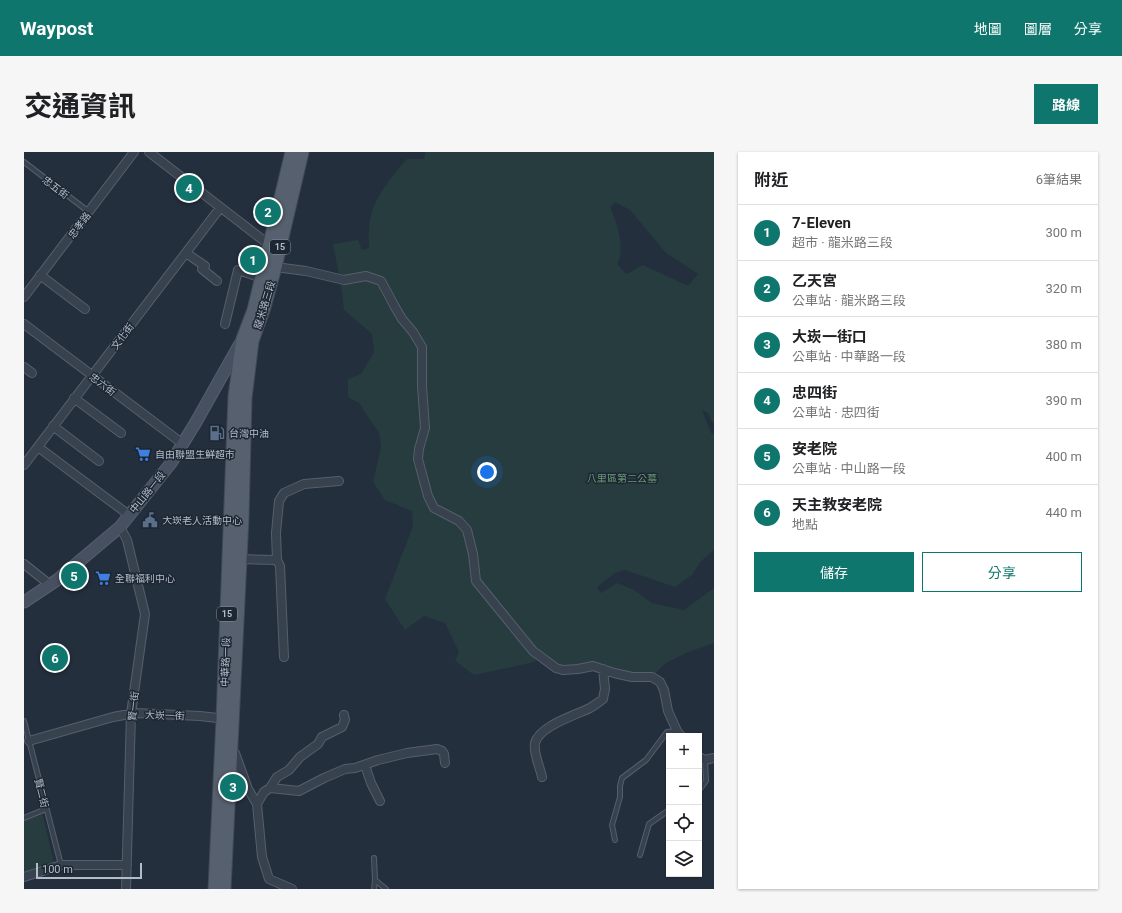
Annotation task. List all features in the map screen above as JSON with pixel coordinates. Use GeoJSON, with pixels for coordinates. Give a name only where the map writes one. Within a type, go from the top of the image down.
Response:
{"type":"FeatureCollection","features":[{"type":"Feature","properties":{"kind":"main road","name":"龍米路三段"},"geometry":{"type":"LineString","coordinates":[[248,340],[264,308],[275,267],[275,248],[292,152]]}},
{"type":"Feature","properties":{"kind":"main road","name":"龍米路三段"},"geometry":{"type":"LineString","coordinates":[[248,340],[262,278],[275,248],[302,152]]}},
{"type":"Feature","properties":{"kind":"main road","name":"中山路一段"},"geometry":{"type":"LineString","coordinates":[[24,602],[67,572],[120,527],[171,463],[248,340]]}},
{"type":"Feature","properties":{"kind":"main road","name":"中華路一段"},"geometry":{"type":"LineString","coordinates":[[227,719],[240,559],[248,340]]}},
{"type":"Feature","properties":{"kind":"main road","name":"中華路一段"},"geometry":{"type":"LineString","coordinates":[[224,889],[235,396],[248,340]]}},
{"type":"Feature","properties":{"kind":"main road","name":"中華路一段"},"geometry":{"type":"LineString","coordinates":[[215,889],[226,751]]}},
{"type":"Feature","properties":{"kind":"street","name":"忠孝路"},"geometry":{"type":"LineString","coordinates":[[24,297],[134,152]]}},
{"type":"Feature","properties":{"kind":"street"},"geometry":{"type":"LineString","coordinates":[[149,152],[220,208],[275,248]]}},
{"type":"Feature","properties":{"kind":"street","name":"文化街"},"geometry":{"type":"LineString","coordinates":[[24,465],[220,208]]}},
{"type":"Feature","properties":{"kind":"street"},"geometry":{"type":"LineString","coordinates":[[186,252],[204,266],[202,269],[217,281]]}},
{"type":"Feature","properties":{"kind":"street"},"geometry":{"type":"LineString","coordinates":[[275,267],[306,271],[344,280],[366,276],[381,281],[402,319],[413,332],[422,347],[425,428],[419,449],[418,459],[428,496],[434,508],[459,521],[467,530],[473,554],[476,581],[533,651],[556,668],[563,670],[593,666],[632,677],[652,677],[660,682],[664,690],[668,711],[679,733]]}},
{"type":"Feature","properties":{"kind":"street"},"geometry":{"type":"LineString","coordinates":[[225,324],[238,270],[262,278]]}},
{"type":"Feature","properties":{"kind":"street"},"geometry":{"type":"LineString","coordinates":[[40,275],[85,309]]}},
{"type":"Feature","properties":{"kind":"street","name":"忠六街"},"geometry":{"type":"LineString","coordinates":[[24,324],[183,444]]}},
{"type":"Feature","properties":{"kind":"street"},"geometry":{"type":"LineString","coordinates":[[24,367],[32,373]]}},
{"type":"Feature","properties":{"kind":"street"},"geometry":{"type":"LineString","coordinates":[[74,398],[120,433]]}},
{"type":"Feature","properties":{"kind":"street"},"geometry":{"type":"LineString","coordinates":[[53,426],[99,461]]}},
{"type":"Feature","properties":{"kind":"street"},"geometry":{"type":"LineString","coordinates":[[38,446],[129,515]]}},
{"type":"Feature","properties":{"kind":"street"},"geometry":{"type":"LineString","coordinates":[[284,657],[280,566],[277,560],[276,533],[279,501],[284,493],[304,484],[339,481]]}},
{"type":"Feature","properties":{"kind":"street","name":"賢一街"},"geometry":{"type":"LineString","coordinates":[[120,527],[127,540],[145,614],[131,714],[126,889]]}},
{"type":"Feature","properties":{"kind":"street"},"geometry":{"type":"LineString","coordinates":[[240,559],[277,560]]}},
{"type":"Feature","properties":{"kind":"street"},"geometry":{"type":"LineString","coordinates":[[24,564],[49,584]]}},
{"type":"Feature","properties":{"kind":"street"},"geometry":{"type":"LineString","coordinates":[[542,777],[536,754],[535,743],[539,736],[546,730],[591,708],[603,699],[605,689],[603,669]]}},
{"type":"Feature","properties":{"kind":"street","name":"大崁一街"},"geometry":{"type":"LineString","coordinates":[[29,741],[113,717],[135,713],[200,716],[227,719]]}},
{"type":"Feature","properties":{"kind":"street"},"geometry":{"type":"LineString","coordinates":[[256,804],[264,792],[270,788],[277,777],[289,770],[300,757],[318,744],[322,737],[342,727],[345,720],[344,715]]}},
{"type":"Feature","properties":{"kind":"street"},"geometry":{"type":"LineString","coordinates":[[270,788],[299,791],[345,769],[407,753],[437,748],[444,754],[445,763]]}},
{"type":"Feature","properties":{"kind":"street"},"geometry":{"type":"LineString","coordinates":[[226,751],[235,753],[248,789],[256,804],[262,858],[269,879],[292,889]]}},
{"type":"Feature","properties":{"kind":"street"},"geometry":{"type":"LineString","coordinates":[[702,759],[714,758]]}},
{"type":"Feature","properties":{"kind":"street"},"geometry":{"type":"LineString","coordinates":[[365,765],[371,783],[380,802]]}},
{"type":"Feature","properties":{"kind":"street"},"geometry":{"type":"LineString","coordinates":[[24,877],[60,865],[127,865]]}},
{"type":"Feature","properties":{"kind":"lane","name":"忠五街"},"geometry":{"type":"LineString","coordinates":[[24,162],[89,212]]}},
{"type":"Feature","properties":{"kind":"lane","name":"賢二街"},"geometry":{"type":"LineString","coordinates":[[24,721],[60,865]]}},
{"type":"Feature","properties":{"kind":"lane"},"geometry":{"type":"LineString","coordinates":[[666,733],[679,733]]}},
{"type":"Feature","properties":{"kind":"lane"},"geometry":{"type":"LineString","coordinates":[[615,840],[612,825],[620,797],[622,778],[646,760],[666,733]]}},
{"type":"Feature","properties":{"kind":"lane"},"geometry":{"type":"LineString","coordinates":[[702,759],[706,781],[702,786]]}},
{"type":"Feature","properties":{"kind":"lane"},"geometry":{"type":"LineString","coordinates":[[24,818],[46,809]]}},
{"type":"Feature","properties":{"kind":"lane"},"geometry":{"type":"LineString","coordinates":[[640,855],[649,824],[666,812]]}},
{"type":"Feature","properties":{"kind":"lane"},"geometry":{"type":"LineString","coordinates":[[374,858],[374,889]]}},
{"type":"Feature","properties":{"kind":"lane"},"geometry":{"type":"LineString","coordinates":[[375,880],[386,889]]}},
{"type":"Feature","properties":{"kind":"green space","name":"八里區第二公墓"},"geometry":{"type":"Polygon","coordinates":[[[425,152],[714,152],[714,424],[708,413],[702,410],[711,433],[714,434],[714,550],[700,562],[693,574],[675,587],[625,570],[615,573],[597,587],[601,593],[617,583],[634,590],[652,603],[684,610],[714,588],[714,643],[688,652],[666,663],[653,675],[558,665],[541,654],[534,662],[474,675],[455,661],[459,652],[445,623],[424,616],[405,630],[385,599],[413,526],[412,511],[385,500],[373,482],[381,447],[379,433],[359,403],[348,397],[348,379],[361,374],[374,352],[372,334],[344,310],[333,244],[358,240],[362,250],[369,248],[369,229],[372,211],[382,191],[407,159],[424,159],[425,152]],[[615,202],[610,207],[618,228],[621,243],[620,258],[617,264],[626,274],[643,265],[688,286],[698,274],[666,253],[630,210],[615,202]]]}},
{"type":"Feature","properties":{"kind":"green space"},"geometry":{"type":"Polygon","coordinates":[[[42,812],[54,863],[24,872],[24,819],[42,812]]]}},
{"type":"Feature","properties":{"kind":"place","name":"忠四街"},"geometry":{"type":"Point","coordinates":[189,188]}},
{"type":"Feature","properties":{"kind":"place","name":"乙天宮"},"geometry":{"type":"Point","coordinates":[268,212]}},
{"type":"Feature","properties":{"kind":"place","name":"7-Eleven"},"geometry":{"type":"Point","coordinates":[253,260]}},
{"type":"Feature","properties":{"kind":"place","name":"台灣中油"},"geometry":{"type":"Point","coordinates":[217,433]}},
{"type":"Feature","properties":{"kind":"place","name":"自由聯盟生鮮超市"},"geometry":{"type":"Point","coordinates":[143,454]}},
{"type":"Feature","properties":{"kind":"place","name":"大崁老人活動中心"},"geometry":{"type":"Point","coordinates":[150,520]}},
{"type":"Feature","properties":{"kind":"place","name":"安老院"},"geometry":{"type":"Point","coordinates":[74,576]}},
{"type":"Feature","properties":{"kind":"place","name":"全聯福利中心"},"geometry":{"type":"Point","coordinates":[103,578]}},
{"type":"Feature","properties":{"kind":"place","name":"天主教安老院"},"geometry":{"type":"Point","coordinates":[55,658]}},
{"type":"Feature","properties":{"kind":"place","name":"大崁一街口"},"geometry":{"type":"Point","coordinates":[233,787]}}]}
